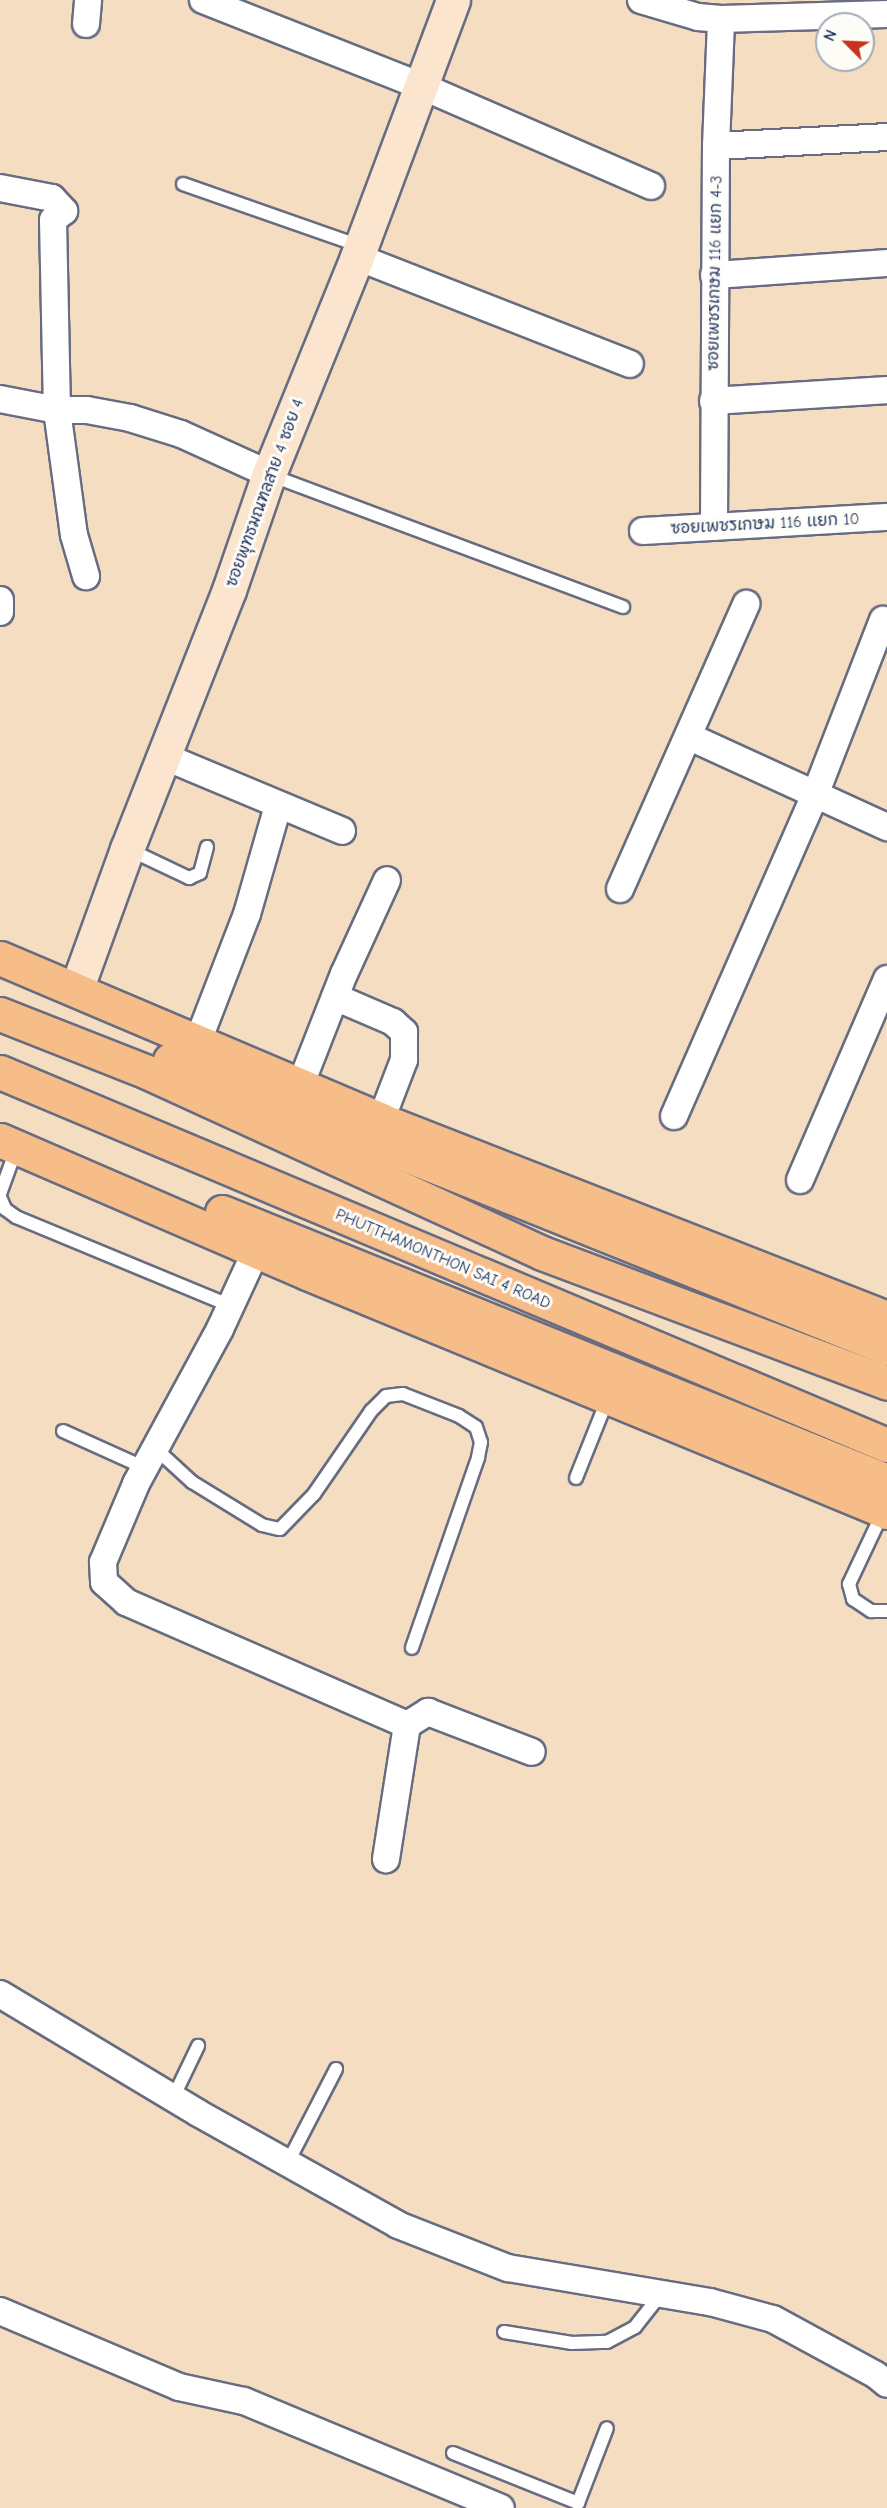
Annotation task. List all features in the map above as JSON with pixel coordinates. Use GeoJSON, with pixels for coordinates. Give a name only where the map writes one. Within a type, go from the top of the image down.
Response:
{"type":"FeatureCollection","features":[{"type":"Feature","properties":{"kind":"main road"},"geometry":{"type":"LineString","coordinates":[[0,958],[77,987],[381,1120],[887,1318]]}},
{"type":"Feature","properties":{"kind":"main road"},"geometry":{"type":"LineString","coordinates":[[0,1013],[24,1005],[48,1010],[682,1268],[887,1348]]}},
{"type":"Feature","properties":{"kind":"main road"},"geometry":{"type":"LineString","coordinates":[[0,1013],[147,1072],[542,1253],[887,1383]]}},
{"type":"Feature","properties":{"kind":"main road","name":"PHUTTHAMONTHON SAI 4 ROAD"},"geometry":{"type":"LineString","coordinates":[[0,1072],[887,1445]]}},
{"type":"Feature","properties":{"kind":"main road"},"geometry":{"type":"LineString","coordinates":[[6,1137],[256,1251],[609,1397],[886,1501]]}},
{"type":"Feature","properties":{"kind":"main road"},"geometry":{"type":"LineString","coordinates":[[6,1137],[733,1417],[886,1501]]}},
{"type":"Feature","properties":{"kind":"street"},"geometry":{"type":"LineString","coordinates":[[203,0],[419,85],[651,186]]}},
{"type":"Feature","properties":{"kind":"street","name":"ซอยพุทธมณฑลสาย 4 ซอย 4"},"geometry":{"type":"LineString","coordinates":[[77,987],[127,849],[229,590],[269,474],[398,152],[419,85],[453,0]]}},
{"type":"Feature","properties":{"kind":"street"},"geometry":{"type":"LineString","coordinates":[[641,0],[698,17],[721,19],[887,14]]}},
{"type":"Feature","properties":{"kind":"street","name":"ซอยเพชรเกษม 116 แยก 4-3"},"geometry":{"type":"LineString","coordinates":[[714,527],[714,275],[721,19]]}},
{"type":"Feature","properties":{"kind":"street"},"geometry":{"type":"LineString","coordinates":[[716,146],[887,137]]}},
{"type":"Feature","properties":{"kind":"street"},"geometry":{"type":"LineString","coordinates":[[0,188],[52,198],[64,211],[53,220],[57,410],[74,535],[86,576]]}},
{"type":"Feature","properties":{"kind":"street"},"geometry":{"type":"LineString","coordinates":[[359,252],[630,364]]}},
{"type":"Feature","properties":{"kind":"street"},"geometry":{"type":"LineString","coordinates":[[714,275],[887,263]]}},
{"type":"Feature","properties":{"kind":"street"},"geometry":{"type":"LineString","coordinates":[[713,401],[887,390]]}},
{"type":"Feature","properties":{"kind":"street"},"geometry":{"type":"LineString","coordinates":[[0,399],[57,410],[87,410],[130,418],[181,434],[269,474]]}},
{"type":"Feature","properties":{"kind":"street","name":"ซอยเพชรเกษม 116 แยก 10"},"geometry":{"type":"LineString","coordinates":[[643,531],[887,517]]}},
{"type":"Feature","properties":{"kind":"street"},"geometry":{"type":"LineString","coordinates":[[0,600],[0,612]]}},
{"type":"Feature","properties":{"kind":"street"},"geometry":{"type":"LineString","coordinates":[[620,889],[690,737],[746,604]]}},
{"type":"Feature","properties":{"kind":"street"},"geometry":{"type":"LineString","coordinates":[[674,1116],[815,795],[883,620]]}},
{"type":"Feature","properties":{"kind":"street"},"geometry":{"type":"LineString","coordinates":[[690,737],[887,827]]}},
{"type":"Feature","properties":{"kind":"street"},"geometry":{"type":"LineString","coordinates":[[163,756],[342,831]]}},
{"type":"Feature","properties":{"kind":"street"},"geometry":{"type":"LineString","coordinates":[[198,1041],[247,914],[278,806]]}},
{"type":"Feature","properties":{"kind":"street"},"geometry":{"type":"LineString","coordinates":[[300,1086],[334,997],[387,880]]}},
{"type":"Feature","properties":{"kind":"street"},"geometry":{"type":"LineString","coordinates":[[800,1180],[887,979]]}},
{"type":"Feature","properties":{"kind":"street"},"geometry":{"type":"LineString","coordinates":[[334,997],[393,1022],[404,1032],[404,1060],[381,1120]]}},
{"type":"Feature","properties":{"kind":"street"},"geometry":{"type":"LineString","coordinates":[[256,1251],[231,1306],[150,1458],[103,1562],[104,1582],[114,1596],[406,1725]]}},
{"type":"Feature","properties":{"kind":"street"},"geometry":{"type":"LineString","coordinates":[[406,1725],[428,1712],[532,1752]]}},
{"type":"Feature","properties":{"kind":"street"},"geometry":{"type":"LineString","coordinates":[[386,1859],[406,1725]]}},
{"type":"Feature","properties":{"kind":"street"},"geometry":{"type":"LineString","coordinates":[[0,1994],[173,2098],[398,2226],[461,2252],[508,2268],[662,2293],[773,2319],[876,2375],[887,2385]]}},
{"type":"Feature","properties":{"kind":"street"},"geometry":{"type":"LineString","coordinates":[[0,2311],[179,2387],[244,2401],[501,2508]]}},
{"type":"Feature","properties":{"kind":"lane"},"geometry":{"type":"LineString","coordinates":[[183,184],[359,252]]}},
{"type":"Feature","properties":{"kind":"lane"},"geometry":{"type":"LineString","coordinates":[[269,474],[623,607]]}},
{"type":"Feature","properties":{"kind":"lane"},"geometry":{"type":"LineString","coordinates":[[127,849],[189,878],[200,873],[207,847]]}},
{"type":"Feature","properties":{"kind":"lane"},"geometry":{"type":"LineString","coordinates":[[6,1137],[0,1196],[5,1209],[16,1217],[231,1306]]}},
{"type":"Feature","properties":{"kind":"lane"},"geometry":{"type":"LineString","coordinates":[[63,1431],[150,1458],[262,1526],[280,1529],[307,1503],[371,1411],[386,1396],[403,1394],[459,1416],[476,1427],[481,1442],[478,1458],[412,1648]]}},
{"type":"Feature","properties":{"kind":"lane"},"geometry":{"type":"LineString","coordinates":[[576,1478],[609,1397]]}},
{"type":"Feature","properties":{"kind":"lane"},"geometry":{"type":"LineString","coordinates":[[886,1501],[849,1584],[853,1599],[871,1611],[887,1611]]}},
{"type":"Feature","properties":{"kind":"lane"},"geometry":{"type":"LineString","coordinates":[[173,2098],[198,2046]]}},
{"type":"Feature","properties":{"kind":"lane"},"geometry":{"type":"LineString","coordinates":[[287,2164],[336,2069]]}},
{"type":"Feature","properties":{"kind":"lane"},"geometry":{"type":"LineString","coordinates":[[504,2332],[572,2343],[607,2342],[635,2327],[662,2293]]}},
{"type":"Feature","properties":{"kind":"lane"},"geometry":{"type":"LineString","coordinates":[[453,2453],[577,2506],[608,2428]]}}]}
